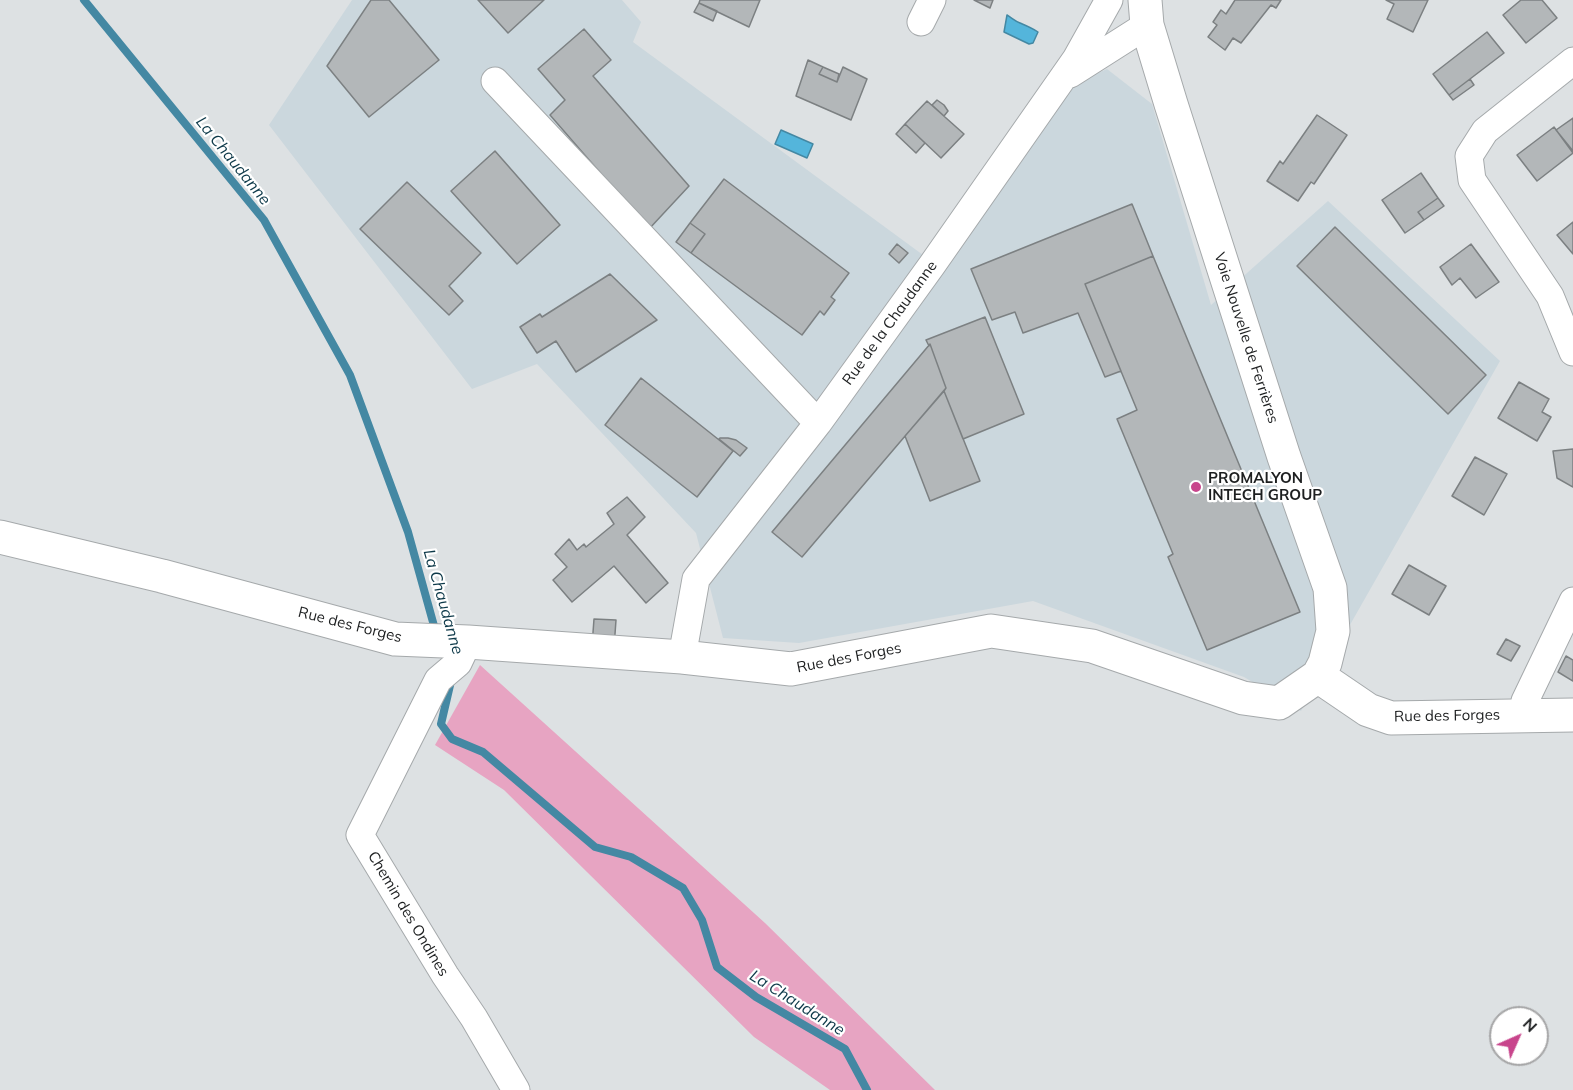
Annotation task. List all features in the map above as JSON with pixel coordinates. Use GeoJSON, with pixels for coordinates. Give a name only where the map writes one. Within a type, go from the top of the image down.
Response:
{"type":"FeatureCollection","features":[{"type":"Feature","properties":{"kind":"street"},"geometry":{"type":"LineString","coordinates":[[1061,79],[1076,59],[1109,0]]}},
{"type":"Feature","properties":{"kind":"street","name":"Rue de la Chaudanne"},"geometry":{"type":"LineString","coordinates":[[682,657],[696,579],[818,423],[932,265],[1061,79],[1146,13]]}},
{"type":"Feature","properties":{"kind":"street","name":"Voie Nouvelle de Ferrières"},"geometry":{"type":"LineString","coordinates":[[1146,13],[1284,457],[1330,588],[1333,631],[1325,663],[1318,676]]}},
{"type":"Feature","properties":{"kind":"street"},"geometry":{"type":"LineString","coordinates":[[1573,61],[1485,130],[1469,156],[1472,180],[1550,296],[1573,352]]}},
{"type":"Feature","properties":{"kind":"street"},"geometry":{"type":"LineString","coordinates":[[495,81],[818,423]]}},
{"type":"Feature","properties":{"kind":"street","name":"Rue des Forges"},"geometry":{"type":"LineString","coordinates":[[0,537],[162,576],[454,657],[682,657],[791,669],[991,631],[1092,646],[1243,698],[1279,702],[1318,676],[1368,710],[1391,718],[1573,715]]}},
{"type":"Feature","properties":{"kind":"street"},"geometry":{"type":"LineString","coordinates":[[1522,715],[1525,701],[1573,601]]}},
{"type":"Feature","properties":{"kind":"street","name":"Chemin des Ondines"},"geometry":{"type":"LineString","coordinates":[[454,657],[360,836],[474,1018],[516,1090]]}},
{"type":"Feature","properties":{"kind":"shaded area"},"geometry":{"type":"Polygon","coordinates":[[[352,0],[622,0],[641,22],[633,42],[938,266],[1073,84],[1107,69],[1152,104],[1211,305],[1328,201],[1500,361],[1301,711],[1244,677],[1033,601],[799,643],[723,638],[696,533],[537,364],[472,389],[269,125],[352,0]]]}},
{"type":"Feature","properties":{"kind":"shaded area"},"geometry":{"type":"Polygon","coordinates":[[[480,665],[765,923],[935,1090],[830,1090],[754,1037],[504,790],[435,745],[480,665]]]}},
{"type":"Feature","properties":{"kind":"water"},"geometry":{"type":"Polygon","coordinates":[[[1007,15],[1038,32],[1033,43],[1029,44],[1004,32],[1007,15]]]}},
{"type":"Feature","properties":{"kind":"water"},"geometry":{"type":"Polygon","coordinates":[[[781,130],[813,144],[807,158],[775,144],[781,130]]]}},
{"type":"Feature","properties":{"kind":"building"},"geometry":{"type":"Polygon","coordinates":[[[371,0],[389,0],[439,60],[369,117],[327,66],[371,0]]]}},
{"type":"Feature","properties":{"kind":"building"},"geometry":{"type":"Polygon","coordinates":[[[478,0],[544,0],[508,33],[478,0]]]}},
{"type":"Feature","properties":{"kind":"building"},"geometry":{"type":"Polygon","coordinates":[[[700,0],[760,0],[749,27],[699,3],[700,0]]]}},
{"type":"Feature","properties":{"kind":"building"},"geometry":{"type":"Polygon","coordinates":[[[974,0],[993,0],[990,8],[974,0]]]}},
{"type":"Feature","properties":{"kind":"building"},"geometry":{"type":"Polygon","coordinates":[[[1235,0],[1281,0],[1276,8],[1271,5],[1241,43],[1233,38],[1225,50],[1208,37],[1217,25],[1213,22],[1221,10],[1226,14],[1235,0]]]}},
{"type":"Feature","properties":{"kind":"building"},"geometry":{"type":"Polygon","coordinates":[[[1386,0],[1428,0],[1413,32],[1387,19],[1394,4],[1386,0]]]}},
{"type":"Feature","properties":{"kind":"building"},"geometry":{"type":"Polygon","coordinates":[[[1521,0],[1542,0],[1557,18],[1526,43],[1503,15],[1521,0]]]}},
{"type":"Feature","properties":{"kind":"building"},"geometry":{"type":"Polygon","coordinates":[[[699,3],[717,11],[713,21],[694,12],[699,3]]]}},
{"type":"Feature","properties":{"kind":"building"},"geometry":{"type":"Polygon","coordinates":[[[584,29],[611,60],[593,76],[689,186],[649,229],[550,115],[565,100],[538,69],[584,29]]]}},
{"type":"Feature","properties":{"kind":"building"},"geometry":{"type":"Polygon","coordinates":[[[1487,32],[1504,53],[1449,95],[1433,74],[1487,32]]]}},
{"type":"Feature","properties":{"kind":"building"},"geometry":{"type":"Polygon","coordinates":[[[808,60],[823,67],[819,74],[837,82],[843,67],[867,79],[851,120],[796,96],[808,60]]]}},
{"type":"Feature","properties":{"kind":"building"},"geometry":{"type":"Polygon","coordinates":[[[823,67],[839,74],[837,82],[819,74],[823,67]]]}},
{"type":"Feature","properties":{"kind":"building"},"geometry":{"type":"Polygon","coordinates":[[[1470,79],[1474,85],[1453,100],[1449,95],[1470,79]]]}},
{"type":"Feature","properties":{"kind":"building"},"geometry":{"type":"Polygon","coordinates":[[[937,100],[948,111],[944,116],[932,105],[937,100]]]}},
{"type":"Feature","properties":{"kind":"building"},"geometry":{"type":"Polygon","coordinates":[[[927,101],[964,134],[941,158],[905,124],[927,101]]]}},
{"type":"Feature","properties":{"kind":"building"},"geometry":{"type":"Polygon","coordinates":[[[1317,115],[1347,135],[1314,184],[1311,182],[1298,201],[1267,181],[1280,161],[1283,164],[1317,115]]]}},
{"type":"Feature","properties":{"kind":"building"},"geometry":{"type":"Polygon","coordinates":[[[1573,118],[1573,151],[1556,130],[1573,118]]]}},
{"type":"Feature","properties":{"kind":"building"},"geometry":{"type":"Polygon","coordinates":[[[905,124],[925,143],[916,153],[896,134],[905,124]]]}},
{"type":"Feature","properties":{"kind":"building"},"geometry":{"type":"Polygon","coordinates":[[[1554,127],[1573,153],[1537,181],[1517,155],[1554,127]]]}},
{"type":"Feature","properties":{"kind":"building"},"geometry":{"type":"Polygon","coordinates":[[[495,151],[560,225],[517,264],[451,191],[495,151]]]}},
{"type":"Feature","properties":{"kind":"building"},"geometry":{"type":"Polygon","coordinates":[[[1421,173],[1438,198],[1418,212],[1424,220],[1405,233],[1382,200],[1421,173]]]}},
{"type":"Feature","properties":{"kind":"building"},"geometry":{"type":"Polygon","coordinates":[[[724,179],[849,273],[831,297],[835,300],[824,315],[820,311],[802,335],[691,253],[705,234],[690,223],[724,179]]]}},
{"type":"Feature","properties":{"kind":"building"},"geometry":{"type":"Polygon","coordinates":[[[407,182],[481,253],[449,286],[463,301],[449,315],[360,229],[407,182]]]}},
{"type":"Feature","properties":{"kind":"building"},"geometry":{"type":"Polygon","coordinates":[[[1438,198],[1444,206],[1424,220],[1418,212],[1438,198]]]}},
{"type":"Feature","properties":{"kind":"building"},"geometry":{"type":"Polygon","coordinates":[[[1132,204],[1153,256],[1085,284],[1121,371],[1105,377],[1078,313],[1023,333],[1015,312],[992,320],[971,269],[1132,204]]]}},
{"type":"Feature","properties":{"kind":"building"},"geometry":{"type":"Polygon","coordinates":[[[1573,222],[1573,254],[1557,235],[1573,222]]]}},
{"type":"Feature","properties":{"kind":"building"},"geometry":{"type":"Polygon","coordinates":[[[690,223],[705,234],[691,253],[676,242],[690,223]]]}},
{"type":"Feature","properties":{"kind":"building"},"geometry":{"type":"Polygon","coordinates":[[[1335,227],[1486,375],[1448,414],[1297,266],[1335,227]]]}},
{"type":"Feature","properties":{"kind":"building"},"geometry":{"type":"Polygon","coordinates":[[[897,244],[908,253],[899,263],[889,254],[897,244]]]}},
{"type":"Feature","properties":{"kind":"building"},"geometry":{"type":"Polygon","coordinates":[[[1471,244],[1499,282],[1476,298],[1460,278],[1452,285],[1440,267],[1471,244]]]}},
{"type":"Feature","properties":{"kind":"building","name":"PROMALYON INTECH GROUP"},"geometry":{"type":"Polygon","coordinates":[[[1153,256],[1300,612],[1207,650],[1168,557],[1173,554],[1117,419],[1137,410],[1085,284],[1153,256]]]}},
{"type":"Feature","properties":{"kind":"building"},"geometry":{"type":"Polygon","coordinates":[[[610,274],[657,320],[576,372],[556,341],[537,353],[520,327],[540,314],[542,317],[610,274]]]}},
{"type":"Feature","properties":{"kind":"building"},"geometry":{"type":"Polygon","coordinates":[[[985,317],[1024,414],[963,439],[944,391],[946,388],[930,344],[929,346],[926,340],[985,317]]]}},
{"type":"Feature","properties":{"kind":"building"},"geometry":{"type":"Polygon","coordinates":[[[930,344],[946,388],[802,557],[772,532],[930,344]]]}},
{"type":"Feature","properties":{"kind":"building"},"geometry":{"type":"Polygon","coordinates":[[[641,378],[733,451],[697,497],[605,425],[641,378]]]}},
{"type":"Feature","properties":{"kind":"building"},"geometry":{"type":"Polygon","coordinates":[[[1519,382],[1549,399],[1542,412],[1551,417],[1537,441],[1498,418],[1519,382]]]}},
{"type":"Feature","properties":{"kind":"building"},"geometry":{"type":"Polygon","coordinates":[[[944,391],[980,481],[930,501],[905,436],[944,391]]]}},
{"type":"Feature","properties":{"kind":"building"},"geometry":{"type":"Polygon","coordinates":[[[720,438],[736,440],[747,448],[740,456],[720,438]]]}},
{"type":"Feature","properties":{"kind":"building"},"geometry":{"type":"Polygon","coordinates":[[[1573,449],[1573,487],[1557,478],[1553,451],[1573,449]]]}},
{"type":"Feature","properties":{"kind":"building"},"geometry":{"type":"Polygon","coordinates":[[[1475,457],[1507,474],[1484,515],[1452,496],[1475,457]]]}},
{"type":"Feature","properties":{"kind":"building"},"geometry":{"type":"Polygon","coordinates":[[[627,497],[645,517],[627,535],[668,583],[646,603],[614,566],[572,602],[553,580],[567,567],[555,554],[569,539],[577,550],[584,544],[586,547],[614,524],[607,513],[627,497]]]}},
{"type":"Feature","properties":{"kind":"building"},"geometry":{"type":"Polygon","coordinates":[[[1409,565],[1446,586],[1429,615],[1392,594],[1409,565]]]}},
{"type":"Feature","properties":{"kind":"building"},"geometry":{"type":"Polygon","coordinates":[[[594,619],[616,620],[614,648],[592,646],[594,619]]]}},
{"type":"Feature","properties":{"kind":"building"},"geometry":{"type":"Polygon","coordinates":[[[1506,639],[1520,646],[1511,661],[1497,654],[1506,639]]]}},
{"type":"Feature","properties":{"kind":"building"},"geometry":{"type":"Polygon","coordinates":[[[1566,656],[1573,660],[1573,681],[1558,672],[1566,656]]]}},
{"type":"Feature","properties":{"kind":"waterway","name":"La Chaudanne"},"geometry":{"type":"LineString","coordinates":[[84,0],[264,220],[350,375],[408,532],[436,633]]}},
{"type":"Feature","properties":{"kind":"waterway","name":"La Chaudanne"},"geometry":{"type":"LineString","coordinates":[[451,681],[441,724],[452,739],[483,752],[595,847],[631,857],[683,888],[702,920],[717,967],[756,997],[845,1049],[867,1090]]}},
{"type":"Feature","properties":{"kind":"place","name":"PROMALYON INTECH GROUP"},"geometry":{"type":"Point","coordinates":[1196,487]}}]}
